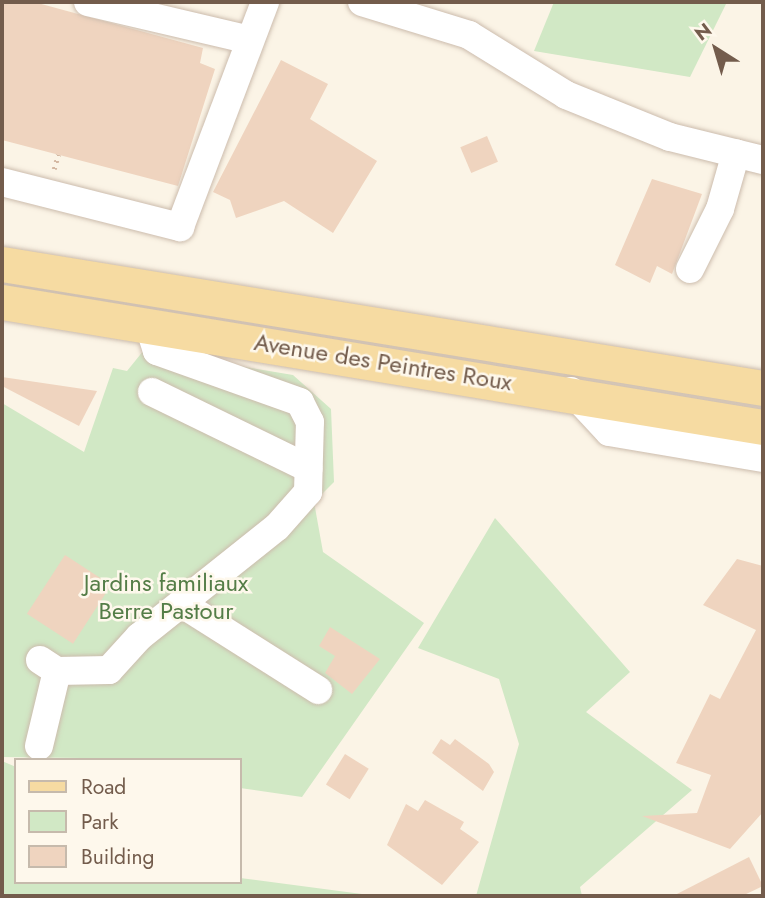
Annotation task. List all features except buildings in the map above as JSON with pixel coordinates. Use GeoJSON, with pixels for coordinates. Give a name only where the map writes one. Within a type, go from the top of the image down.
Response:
{"type":"FeatureCollection","features":[{"type":"Feature","properties":{"kind":"main road","name":"Avenue des Peintres Roux"},"geometry":{"type":"LineString","coordinates":[[2,264],[763,388]]}},
{"type":"Feature","properties":{"kind":"main road","name":"Avenue des Peintres Roux"},"geometry":{"type":"LineString","coordinates":[[2,302],[570,391],[763,427]]}},
{"type":"Feature","properties":{"kind":"street"},"geometry":{"type":"LineString","coordinates":[[88,2],[250,40]]}},
{"type":"Feature","properties":{"kind":"street"},"geometry":{"type":"LineString","coordinates":[[2,182],[180,227],[265,2]]}},
{"type":"Feature","properties":{"kind":"street"},"geometry":{"type":"LineString","coordinates":[[362,2],[469,35],[566,95],[646,128],[763,160]]}},
{"type":"Feature","properties":{"kind":"street"},"geometry":{"type":"LineString","coordinates":[[690,269],[720,209],[736,153]]}},
{"type":"Feature","properties":{"kind":"street"},"geometry":{"type":"LineString","coordinates":[[39,746],[49,666],[109,670],[182,604],[277,527],[307,492],[310,422],[300,402],[157,351],[149,326]]}},
{"type":"Feature","properties":{"kind":"street"},"geometry":{"type":"LineString","coordinates":[[570,391],[609,432],[763,458]]}},
{"type":"Feature","properties":{"kind":"street"},"geometry":{"type":"LineString","coordinates":[[152,392],[308,468]]}},
{"type":"Feature","properties":{"kind":"street"},"geometry":{"type":"LineString","coordinates":[[182,604],[318,690]]}},
{"type":"Feature","properties":{"kind":"green space"},"geometry":{"type":"Polygon","coordinates":[[[554,2],[727,2],[690,77],[534,51],[554,2]]]}},
{"type":"Feature","properties":{"kind":"green space","name":"Jardins familiaux Berre Pastour"},"geometry":{"type":"Polygon","coordinates":[[[144,350],[293,375],[331,409],[334,482],[314,502],[323,552],[424,623],[302,797],[242,788],[242,758],[2,757],[2,403],[84,452],[113,368],[127,371],[144,350]]]}},
{"type":"Feature","properties":{"kind":"green space"},"geometry":{"type":"Polygon","coordinates":[[[495,518],[630,672],[586,712],[692,790],[580,887],[582,896],[476,896],[519,744],[499,679],[418,648],[495,518]]]}},
{"type":"Feature","properties":{"kind":"green space"},"geometry":{"type":"Polygon","coordinates":[[[2,761],[14,766],[14,884],[242,884],[242,878],[377,896],[2,896],[2,761]]]}}]}
